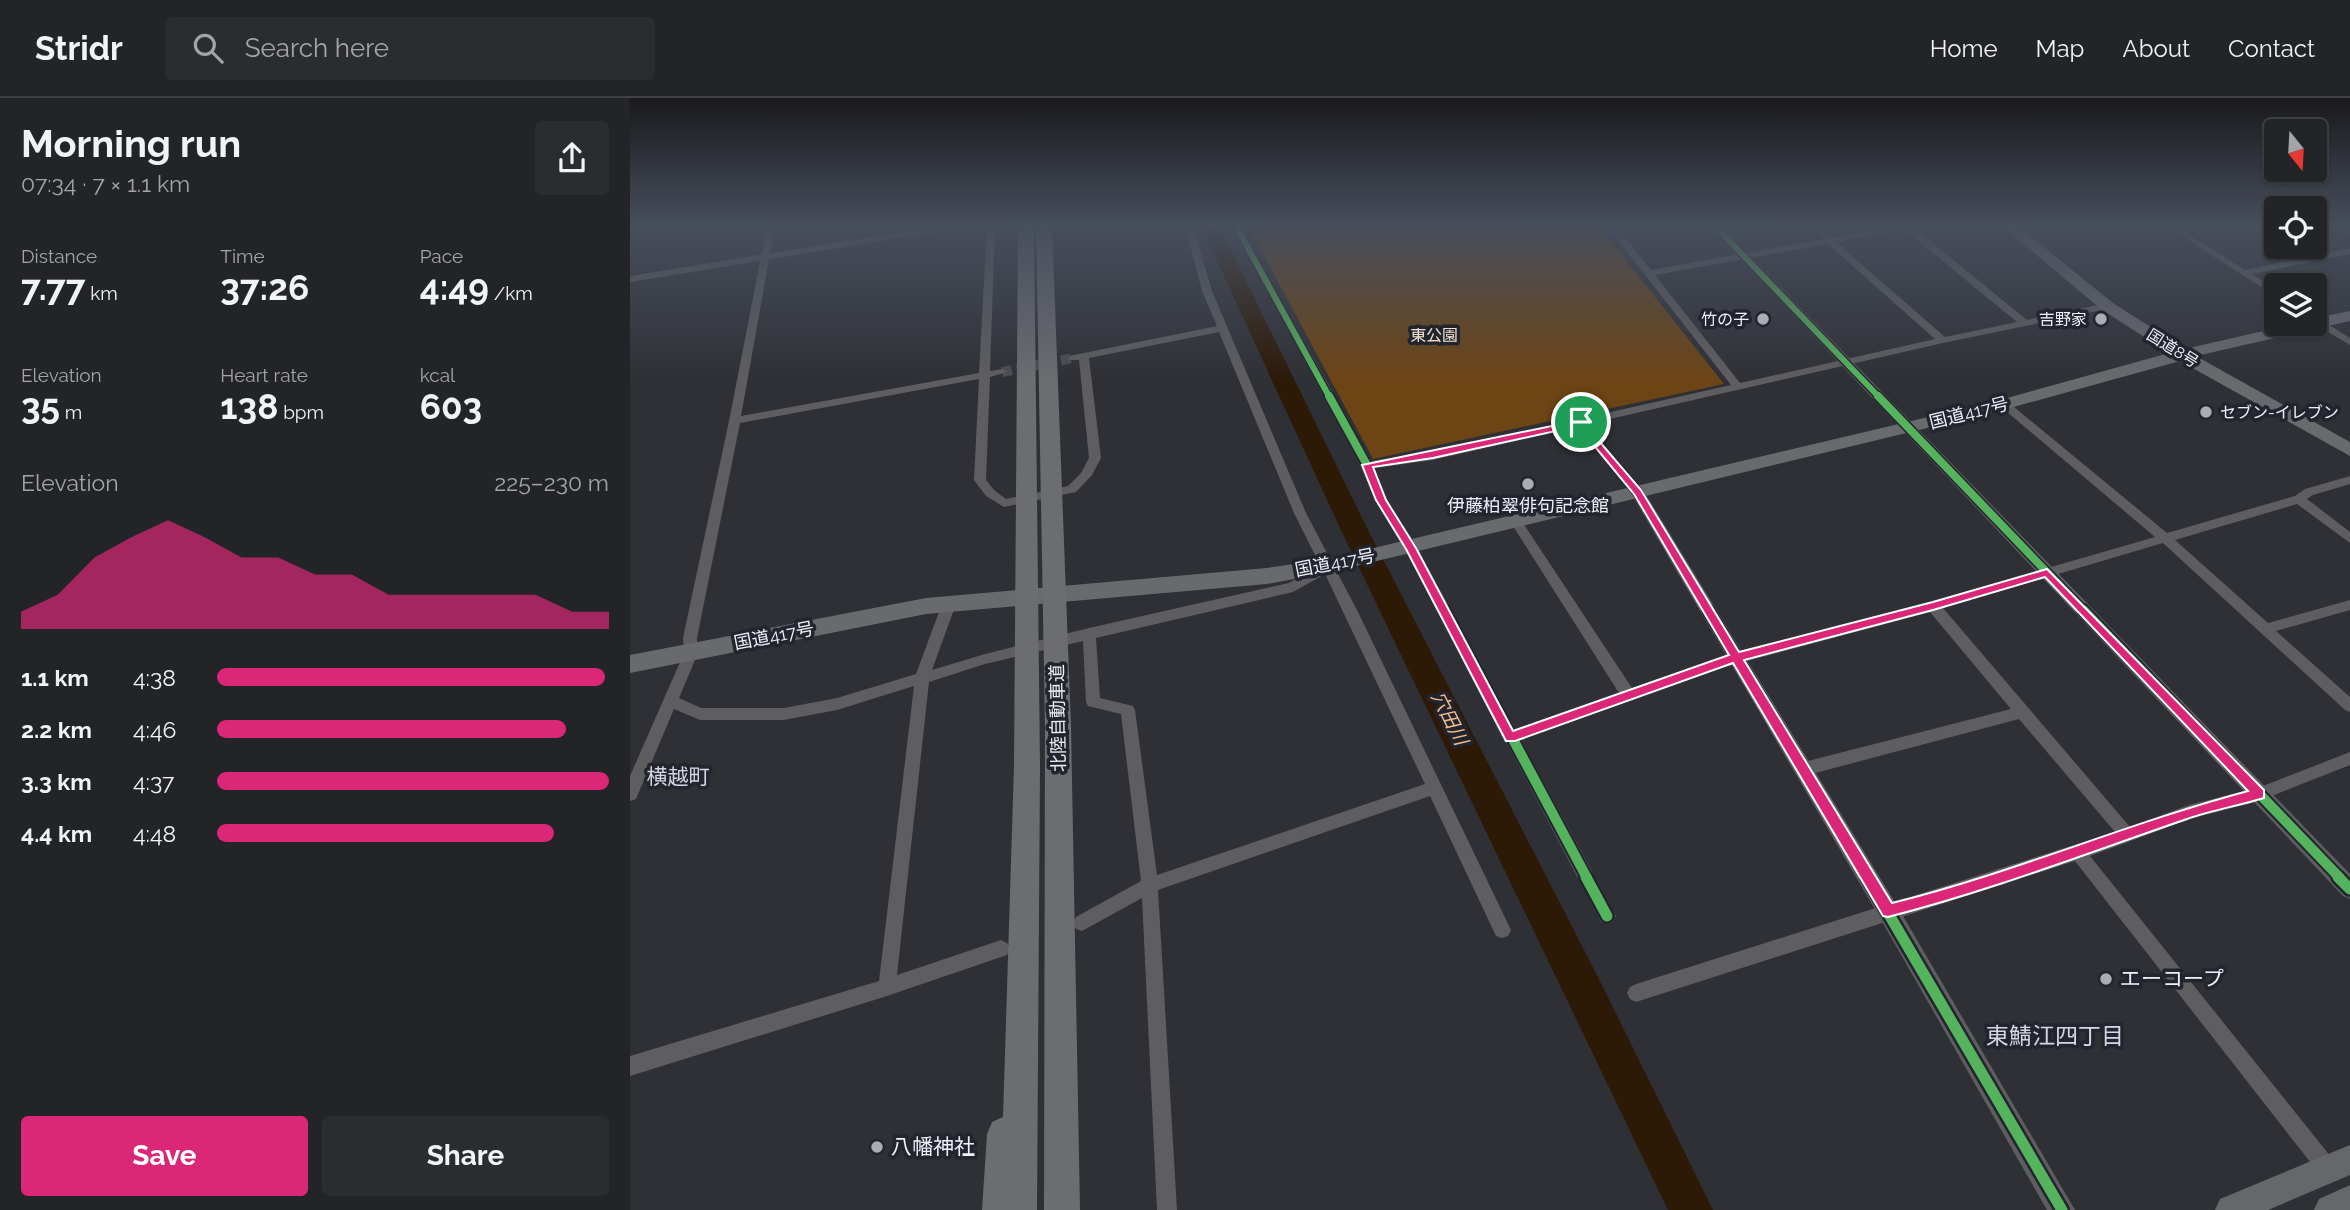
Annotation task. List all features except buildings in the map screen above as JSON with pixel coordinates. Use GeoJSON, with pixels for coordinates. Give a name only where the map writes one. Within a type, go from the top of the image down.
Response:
{"type":"FeatureCollection","features":[{"type":"Feature","properties":{"kind":"highway","name":"北陸自動車道"},"geometry":{"type":"LineString","coordinates":[[1019,1210],[1027,766],[1026,278]]}},
{"type":"Feature","properties":{"kind":"highway","name":"北陸自動車道"},"geometry":{"type":"LineString","coordinates":[[1045,278],[1058,726],[1062,1210]]}},
{"type":"Feature","properties":{"kind":"highway","name":"国道8号"},"geometry":{"type":"LineString","coordinates":[[2073,278],[2107,306],[2350,437]]}},
{"type":"Feature","properties":{"kind":"highway","name":"国道8号"},"geometry":{"type":"LineString","coordinates":[[2090,278],[2192,353],[2350,450]]}},
{"type":"Feature","properties":{"kind":"highway","name":"国道417号"},"geometry":{"type":"LineString","coordinates":[[2327,320],[2350,316]]}},
{"type":"Feature","properties":{"kind":"highway","name":"国道417号"},"geometry":{"type":"LineString","coordinates":[[630,664],[950,604],[1267,576],[1328,566],[1517,523],[2004,404],[2264,335]]}},
{"type":"Feature","properties":{"kind":"highway"},"geometry":{"type":"LineString","coordinates":[[1000,1210],[1017,879],[1027,766]]}},
{"type":"Feature","properties":{"kind":"main road"},"geometry":{"type":"LineString","coordinates":[[2231,1210],[2339,1165]]}},
{"type":"Feature","properties":{"kind":"main road"},"geometry":{"type":"LineString","coordinates":[[2330,1210],[2350,1201]]}},
{"type":"Feature","properties":{"kind":"street"},"geometry":{"type":"LineString","coordinates":[[630,794],[691,653],[690,638],[762,278]]}},
{"type":"Feature","properties":{"kind":"street"},"geometry":{"type":"LineString","coordinates":[[988,278],[981,480],[990,493],[1003,503],[1072,489],[1086,475],[1095,458],[1078,357],[1222,328]]}},
{"type":"Feature","properties":{"kind":"street"},"geometry":{"type":"LineString","coordinates":[[1203,278],[1300,513],[1502,930]]}},
{"type":"Feature","properties":{"kind":"street"},"geometry":{"type":"LineString","coordinates":[[1264,278],[1367,465],[1406,549],[1607,916]]}},
{"type":"Feature","properties":{"kind":"street"},"geometry":{"type":"LineString","coordinates":[[1655,278],[1737,386]]}},
{"type":"Feature","properties":{"kind":"street"},"geometry":{"type":"LineString","coordinates":[[1764,278],[2350,889]]}},
{"type":"Feature","properties":{"kind":"street"},"geometry":{"type":"LineString","coordinates":[[1870,278],[1943,340]]}},
{"type":"Feature","properties":{"kind":"street"},"geometry":{"type":"LineString","coordinates":[[1971,278],[2024,322]]}},
{"type":"Feature","properties":{"kind":"street"},"geometry":{"type":"LineString","coordinates":[[1367,465],[1433,456],[1943,340],[2107,306]]}},
{"type":"Feature","properties":{"kind":"street"},"geometry":{"type":"LineString","coordinates":[[2327,328],[2350,342]]}},
{"type":"Feature","properties":{"kind":"street"},"geometry":{"type":"LineString","coordinates":[[735,421],[1002,372]]}},
{"type":"Feature","properties":{"kind":"street"},"geometry":{"type":"LineString","coordinates":[[2004,404],[2164,537],[2350,706]]}},
{"type":"Feature","properties":{"kind":"street"},"geometry":{"type":"LineString","coordinates":[[1581,422],[1638,493],[1888,911],[2062,1210]]}},
{"type":"Feature","properties":{"kind":"street"},"geometry":{"type":"LineString","coordinates":[[1510,738],[1736,657],[1933,606],[2299,499],[2309,492],[2350,480]]}},
{"type":"Feature","properties":{"kind":"street"},"geometry":{"type":"LineString","coordinates":[[2299,499],[2350,539]]}},
{"type":"Feature","properties":{"kind":"street"},"geometry":{"type":"LineString","coordinates":[[1517,523],[1628,694]]}},
{"type":"Feature","properties":{"kind":"street"},"geometry":{"type":"LineString","coordinates":[[670,701],[701,714],[784,714],[837,704],[922,677],[1089,633],[1293,587],[1328,566]]}},
{"type":"Feature","properties":{"kind":"street"},"geometry":{"type":"LineString","coordinates":[[887,987],[922,677],[950,604]]}},
{"type":"Feature","properties":{"kind":"street"},"geometry":{"type":"LineString","coordinates":[[2264,629],[2350,604]]}},
{"type":"Feature","properties":{"kind":"street"},"geometry":{"type":"LineString","coordinates":[[1933,606],[2126,834]]}},
{"type":"Feature","properties":{"kind":"street"},"geometry":{"type":"LineString","coordinates":[[1089,633],[1093,702],[1128,710],[1149,874],[1167,1210]]}},
{"type":"Feature","properties":{"kind":"street"},"geometry":{"type":"LineString","coordinates":[[1804,769],[2022,712]]}},
{"type":"Feature","properties":{"kind":"street"},"geometry":{"type":"LineString","coordinates":[[1636,993],[2078,853],[2189,812],[2259,794],[2350,758]]}},
{"type":"Feature","properties":{"kind":"street"},"geometry":{"type":"LineString","coordinates":[[1082,923],[1148,886],[1433,788]]}},
{"type":"Feature","properties":{"kind":"street"},"geometry":{"type":"LineString","coordinates":[[2078,853],[2339,1165]]}},
{"type":"Feature","properties":{"kind":"street"},"geometry":{"type":"LineString","coordinates":[[630,1066],[1001,949]]}},
{"type":"Feature","properties":{"kind":"green space","name":"東公園"},"geometry":{"type":"Polygon","coordinates":[[[1276,278],[1640,278],[1724,384],[1373,459],[1276,278]]]}},
{"type":"Feature","properties":{"kind":"waterway","name":"穴田川"},"geometry":{"type":"LineString","coordinates":[[1234,278],[1353,528],[1585,991],[1691,1210]]}},
{"type":"Feature","properties":{"kind":"tunnel"},"geometry":{"type":"LineString","coordinates":[[1002,372],[1073,358]]}},
{"type":"Feature","properties":{"kind":"cycle path"},"geometry":{"type":"LineString","coordinates":[[1264,278],[1367,465],[1381,500],[1411,548],[1607,916]]}},
{"type":"Feature","properties":{"kind":"cycle path"},"geometry":{"type":"LineString","coordinates":[[1765,278],[2350,889]]}},
{"type":"Feature","properties":{"kind":"cycle path"},"geometry":{"type":"LineString","coordinates":[[1581,423],[1638,493],[1888,911],[2062,1210]]}},
{"type":"Feature","properties":{"kind":"place","name":"竹の子"},"geometry":{"type":"Point","coordinates":[1763,319]}},
{"type":"Feature","properties":{"kind":"place","name":"吉野家"},"geometry":{"type":"Point","coordinates":[2101,319]}},
{"type":"Feature","properties":{"kind":"place","name":"セブン-イレブン"},"geometry":{"type":"Point","coordinates":[2206,412]}},
{"type":"Feature","properties":{"kind":"place","name":"伊藤柏翠俳句記念館"},"geometry":{"type":"Point","coordinates":[1528,484]}},
{"type":"Feature","properties":{"kind":"place","name":"エーコープ"},"geometry":{"type":"Point","coordinates":[2106,979]}},
{"type":"Feature","properties":{"kind":"place","name":"八幡神社"},"geometry":{"type":"Point","coordinates":[877,1147]}},
{"type":"Feature","properties":{"kind":"district","name":"横越町"},"geometry":{"type":"Point","coordinates":[678,777]}},
{"type":"Feature","properties":{"kind":"district","name":"東鯖江四丁目"},"geometry":{"type":"Point","coordinates":[2055,1036]}},
{"type":"Feature","properties":{"kind":"route"},"geometry":{"type":"LineString","coordinates":[[1581,422],[1433,456],[1367,465],[1381,500],[1411,548],[1510,738],[1736,657],[1933,606],[2047,572],[2259,794],[2189,812],[2078,853],[1932,900],[1888,911],[1736,657],[1638,493],[1581,422]]}}]}
